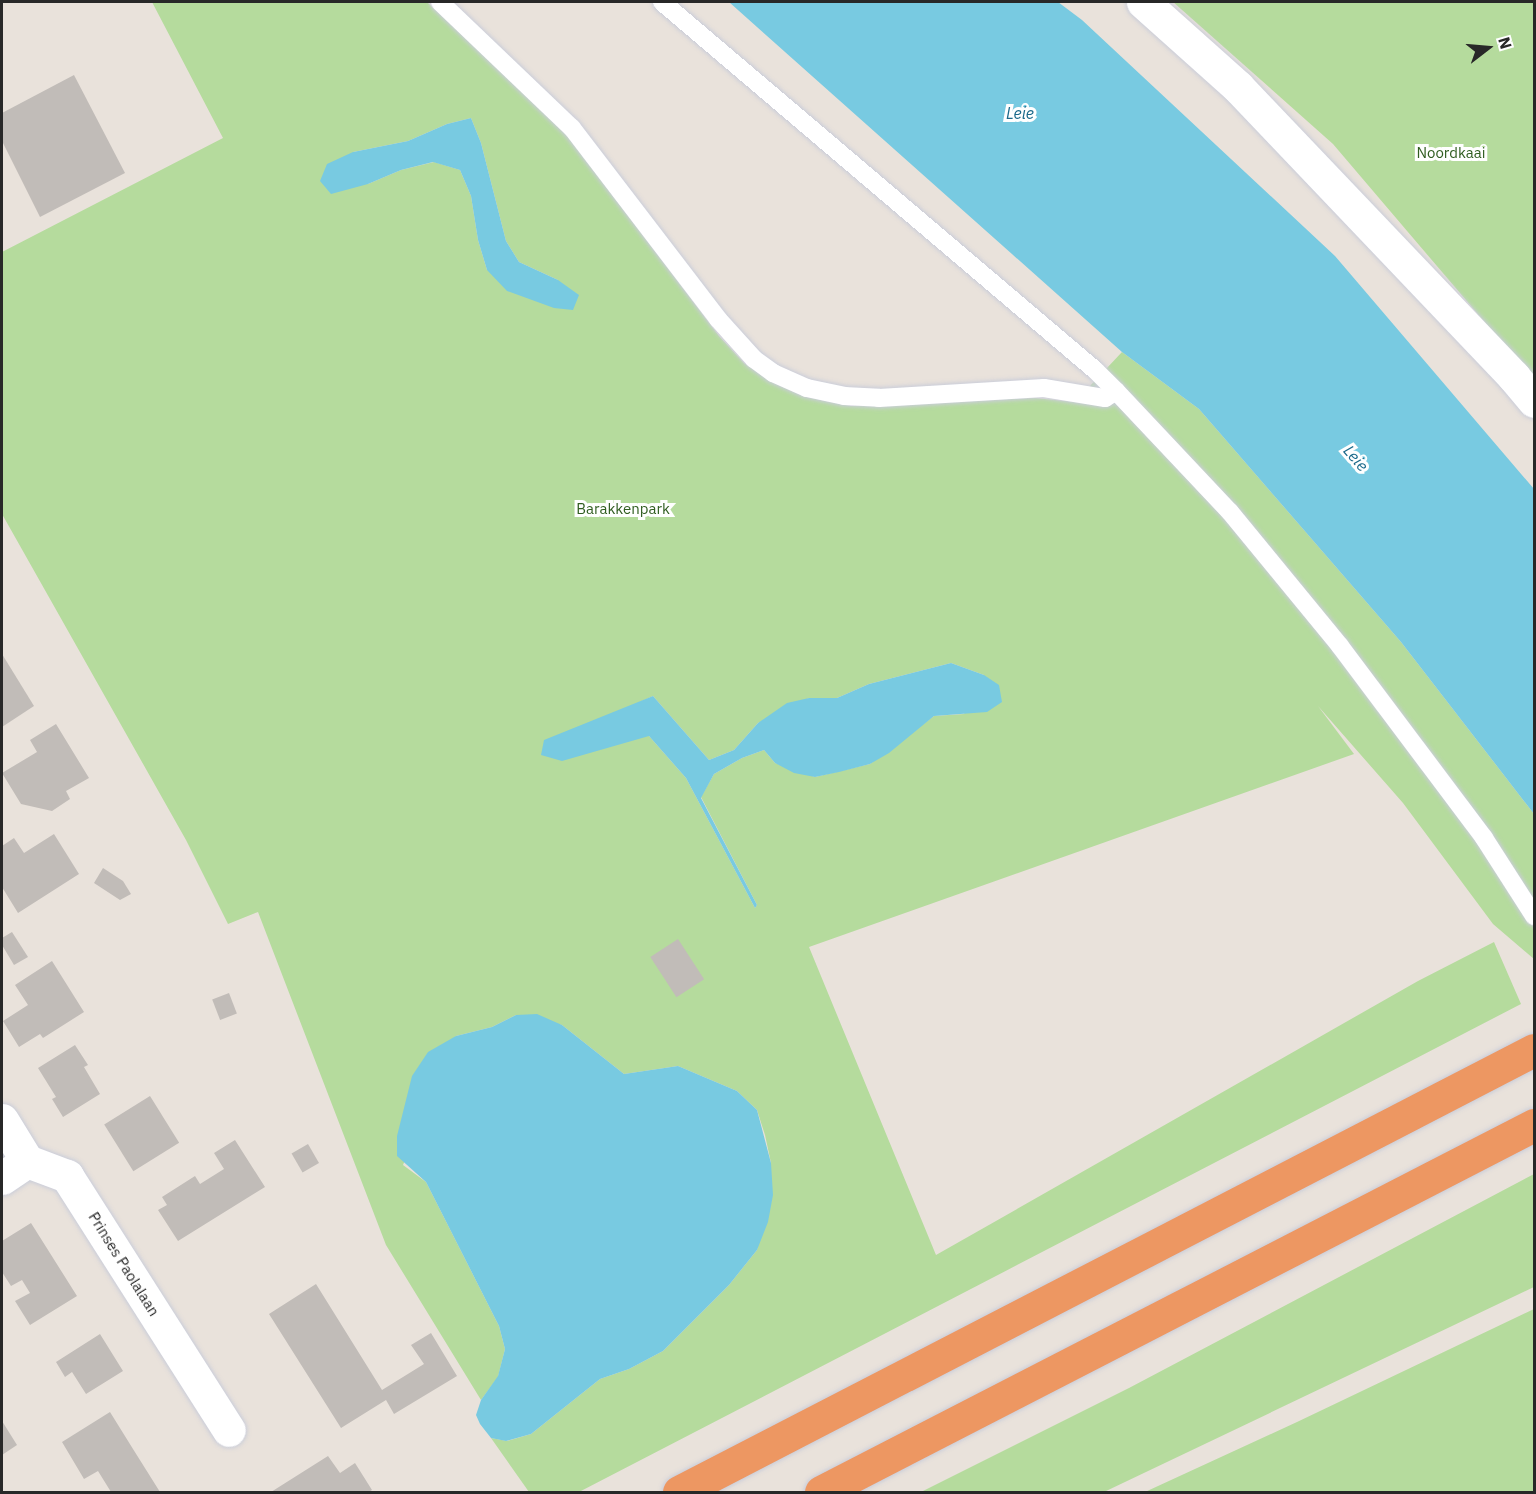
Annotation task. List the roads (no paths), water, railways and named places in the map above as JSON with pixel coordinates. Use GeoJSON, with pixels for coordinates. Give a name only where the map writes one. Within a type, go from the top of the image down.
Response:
{"type":"FeatureCollection","features":[{"type":"Feature","properties":{"kind":"highway"},"geometry":{"type":"LineString","coordinates":[[679,1492],[1534,1050]]}},
{"type":"Feature","properties":{"kind":"highway"},"geometry":{"type":"LineString","coordinates":[[820,1492],[1530,1128]]}},
{"type":"Feature","properties":{"kind":"street"},"geometry":{"type":"LineString","coordinates":[[1143,2],[1238,87],[1514,377],[1534,401]]}},
{"type":"Feature","properties":{"kind":"street","name":"Prinses Paolalaan"},"geometry":{"type":"LineString","coordinates":[[2,1120],[14,1169],[67,1176],[229,1430]]}},
{"type":"Feature","properties":{"kind":"lane"},"geometry":{"type":"LineString","coordinates":[[440,2],[572,128],[718,319],[754,359],[773,373],[807,388],[844,396],[879,398],[1044,388],[1105,398],[1116,391]]}},
{"type":"Feature","properties":{"kind":"lane"},"geometry":{"type":"LineString","coordinates":[[662,2],[1095,370],[1116,391],[1230,512],[1340,646],[1484,838],[1534,916]]}},
{"type":"Feature","properties":{"kind":"water","name":"Leie"},"geometry":{"type":"Polygon","coordinates":[[[729,2],[1058,2],[1082,20],[1335,256],[1534,489],[1534,814],[1401,642],[1199,409],[1122,352],[729,2]]]}},
{"type":"Feature","properties":{"kind":"water"},"geometry":{"type":"Polygon","coordinates":[[[471,118],[481,143],[506,241],[519,262],[558,280],[579,295],[573,310],[554,308],[507,291],[487,270],[478,240],[471,196],[460,170],[433,162],[401,170],[368,184],[331,194],[320,181],[327,164],[353,152],[408,141],[447,124],[471,118]]]}},
{"type":"Feature","properties":{"kind":"water"},"geometry":{"type":"Polygon","coordinates":[[[951,663],[984,675],[999,685],[1002,702],[987,712],[934,716],[889,753],[870,764],[839,772],[815,777],[794,773],[775,763],[764,750],[742,758],[714,774],[701,798],[757,905],[755,908],[686,778],[649,736],[562,761],[541,755],[544,740],[653,696],[709,760],[734,750],[758,723],[787,703],[809,698],[837,698],[869,684],[951,663]]]}},
{"type":"Feature","properties":{"kind":"water"},"geometry":{"type":"Polygon","coordinates":[[[537,1014],[562,1025],[624,1074],[678,1066],[737,1091],[757,1110],[771,1163],[773,1195],[768,1222],[757,1250],[729,1285],[663,1351],[629,1369],[600,1379],[531,1434],[506,1441],[491,1438],[476,1415],[481,1400],[498,1376],[505,1349],[499,1326],[426,1182],[397,1156],[397,1136],[412,1076],[428,1052],[456,1036],[492,1027],[516,1015],[537,1014]]]}},
{"type":"Feature","properties":{"kind":"park label","name":"Noordkaai"},"geometry":{"type":"Point","coordinates":[1451,153]}},
{"type":"Feature","properties":{"kind":"park label","name":"Barakkenpark"},"geometry":{"type":"Point","coordinates":[623,509]}}]}
